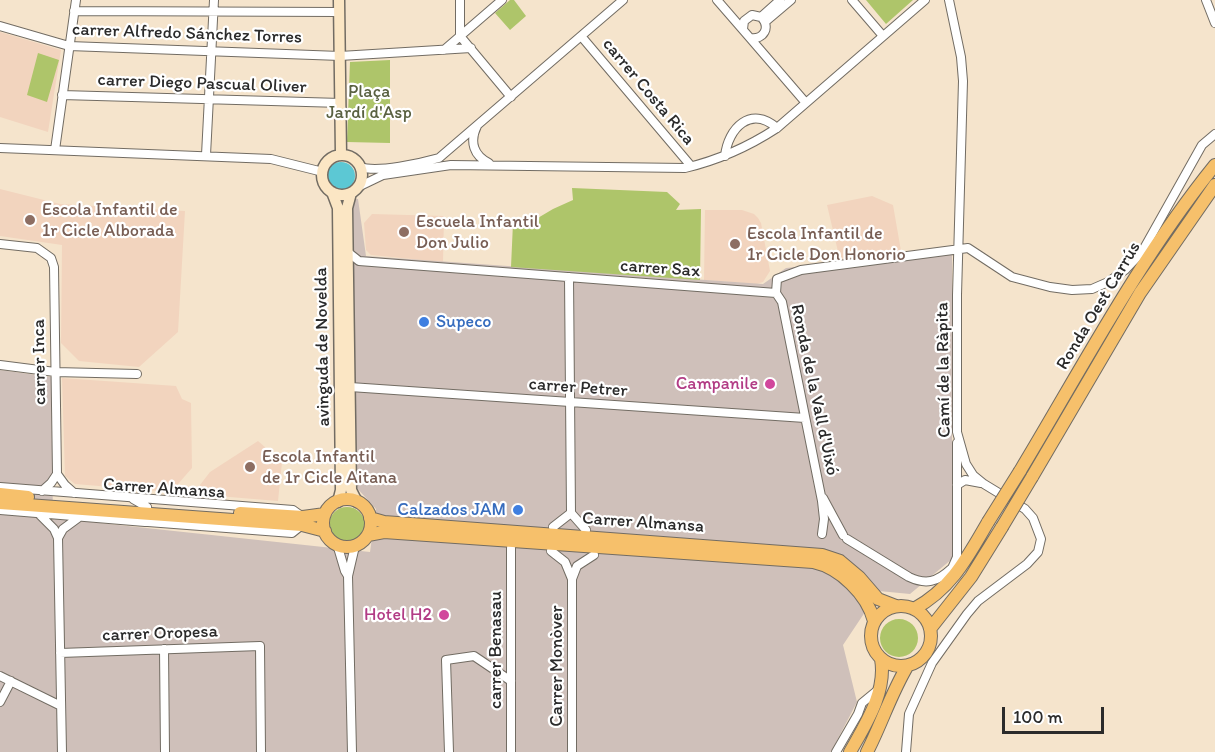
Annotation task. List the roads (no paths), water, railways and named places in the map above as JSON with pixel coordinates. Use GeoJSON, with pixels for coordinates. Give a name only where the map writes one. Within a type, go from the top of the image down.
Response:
{"type":"FeatureCollection","features":[{"type":"Feature","properties":{"kind":"main road"},"geometry":{"type":"LineString","coordinates":[[339,0],[342,155]]}},
{"type":"Feature","properties":{"kind":"main road"},"geometry":{"type":"LineString","coordinates":[[342,155],[353,158],[360,167],[362,177],[354,190],[339,195],[324,184],[323,172],[327,162],[334,157],[342,155]]}},
{"type":"Feature","properties":{"kind":"main road","name":"Ronda Oest Carrús"},"geometry":{"type":"LineString","coordinates":[[1026,474],[1138,275],[1171,224],[1215,165]]}},
{"type":"Feature","properties":{"kind":"main road","name":"Ronda Oest Carrús"},"geometry":{"type":"LineString","coordinates":[[1026,474],[1140,293],[1215,185]]}},
{"type":"Feature","properties":{"kind":"main road","name":"avinguda de Novelda"},"geometry":{"type":"LineString","coordinates":[[354,190],[347,208],[351,490],[357,502]]}},
{"type":"Feature","properties":{"kind":"main road","name":"avinguda de Novelda"},"geometry":{"type":"LineString","coordinates":[[332,192],[338,208],[341,476],[338,502]]}},
{"type":"Feature","properties":{"kind":"main road"},"geometry":{"type":"LineString","coordinates":[[914,609],[934,596],[952,579],[988,522],[1026,474]]}},
{"type":"Feature","properties":{"kind":"main road"},"geometry":{"type":"LineString","coordinates":[[930,629],[971,577],[1002,526],[1026,474]]}},
{"type":"Feature","properties":{"kind":"main road","name":"Carrer Almansa"},"geometry":{"type":"LineString","coordinates":[[0,494],[303,521],[326,514]]}},
{"type":"Feature","properties":{"kind":"main road"},"geometry":{"type":"LineString","coordinates":[[348,500],[357,502],[366,509],[370,518],[371,527],[368,535],[356,546],[347,547],[337,544],[325,531],[326,514],[332,505],[338,502],[348,500]]}},
{"type":"Feature","properties":{"kind":"main road"},"geometry":{"type":"LineString","coordinates":[[0,503],[134,513],[303,521],[325,531]]}},
{"type":"Feature","properties":{"kind":"main road","name":"Carrer Almansa"},"geometry":{"type":"LineString","coordinates":[[370,518],[384,522],[822,555],[840,561],[859,577],[878,599],[896,606]]}},
{"type":"Feature","properties":{"kind":"main road","name":"Carrer Almansa"},"geometry":{"type":"LineString","coordinates":[[368,535],[384,532],[833,569],[862,598],[874,621]]}},
{"type":"Feature","properties":{"kind":"main road"},"geometry":{"type":"LineString","coordinates":[[934,596],[951,572]]}},
{"type":"Feature","properties":{"kind":"main road"},"geometry":{"type":"LineString","coordinates":[[849,752],[868,721],[880,688],[883,668],[871,637],[874,621],[883,611],[896,606],[914,609],[921,614],[930,629],[931,639],[924,656],[908,665],[898,666],[881,659]]}},
{"type":"Feature","properties":{"kind":"main road"},"geometry":{"type":"LineString","coordinates":[[867,752],[879,729],[891,694],[908,665]]}},
{"type":"Feature","properties":{"kind":"street"},"geometry":{"type":"LineString","coordinates":[[55,150],[76,0]]}},
{"type":"Feature","properties":{"kind":"street"},"geometry":{"type":"LineString","coordinates":[[206,155],[214,0]]}},
{"type":"Feature","properties":{"kind":"street"},"geometry":{"type":"LineString","coordinates":[[460,0],[460,36],[511,97]]}},
{"type":"Feature","properties":{"kind":"street"},"geometry":{"type":"LineString","coordinates":[[444,50],[502,0]]}},
{"type":"Feature","properties":{"kind":"street"},"geometry":{"type":"LineString","coordinates":[[360,167],[371,169],[423,163],[439,158],[623,0]]}},
{"type":"Feature","properties":{"kind":"street"},"geometry":{"type":"LineString","coordinates":[[717,0],[806,103]]}},
{"type":"Feature","properties":{"kind":"street"},"geometry":{"type":"LineString","coordinates":[[763,20],[780,0]]}},
{"type":"Feature","properties":{"kind":"street"},"geometry":{"type":"LineString","coordinates":[[763,20],[791,0]]}},
{"type":"Feature","properties":{"kind":"street"},"geometry":{"type":"LineString","coordinates":[[852,0],[883,36]]}},
{"type":"Feature","properties":{"kind":"street"},"geometry":{"type":"LineString","coordinates":[[354,190],[371,179],[445,165],[691,166],[712,162],[758,141],[777,128],[925,0]]}},
{"type":"Feature","properties":{"kind":"street","name":"Camí de la Ràpita"},"geometry":{"type":"LineString","coordinates":[[906,752],[909,714],[932,663],[978,601],[1027,564],[1038,552],[1041,539],[1033,518],[1025,509],[973,475],[966,464],[957,432],[958,250],[963,81],[961,57],[949,0]]}},
{"type":"Feature","properties":{"kind":"street"},"geometry":{"type":"LineString","coordinates":[[1206,0],[1215,23]]}},
{"type":"Feature","properties":{"kind":"street"},"geometry":{"type":"LineString","coordinates":[[74,11],[339,12]]}},
{"type":"Feature","properties":{"kind":"street"},"geometry":{"type":"LineString","coordinates":[[743,29],[743,23],[748,16],[755,15],[763,20],[766,31],[762,36],[750,38]]}},
{"type":"Feature","properties":{"kind":"street","name":"carrer Alfredo Sánchez Torres"},"geometry":{"type":"LineString","coordinates":[[0,26],[69,46],[340,56],[471,48]]}},
{"type":"Feature","properties":{"kind":"street","name":"carrer Costa Rica"},"geometry":{"type":"LineString","coordinates":[[581,36],[691,166]]}},
{"type":"Feature","properties":{"kind":"street","name":"carrer Diego Pascual Oliver"},"geometry":{"type":"LineString","coordinates":[[62,95],[341,103]]}},
{"type":"Feature","properties":{"kind":"street"},"geometry":{"type":"LineString","coordinates":[[725,156],[729,137],[740,124],[755,119],[772,123],[777,128]]}},
{"type":"Feature","properties":{"kind":"street"},"geometry":{"type":"LineString","coordinates":[[478,125],[474,133],[473,146],[481,159],[493,165]]}},
{"type":"Feature","properties":{"kind":"street"},"geometry":{"type":"LineString","coordinates":[[776,293],[777,279],[801,270],[969,248],[1012,278],[1072,290],[1092,289],[1108,282],[1125,270],[1142,252],[1202,145],[1215,134]]}},
{"type":"Feature","properties":{"kind":"street"},"geometry":{"type":"LineString","coordinates":[[0,148],[271,159],[323,172]]}},
{"type":"Feature","properties":{"kind":"street"},"geometry":{"type":"LineString","coordinates":[[1194,158],[1200,168]]}},
{"type":"Feature","properties":{"kind":"street","name":"carrer Inca"},"geometry":{"type":"LineString","coordinates":[[0,244],[37,248],[51,258],[54,267],[57,474]]}},
{"type":"Feature","properties":{"kind":"street","name":"carrer Sax"},"geometry":{"type":"LineString","coordinates":[[349,253],[359,261],[776,293]]}},
{"type":"Feature","properties":{"kind":"street"},"geometry":{"type":"LineString","coordinates":[[569,277],[571,513],[586,530]]}},
{"type":"Feature","properties":{"kind":"street","name":"Ronda de la Vall d'Uixó"},"geometry":{"type":"LineString","coordinates":[[776,293],[782,302],[821,494],[824,519],[822,534]]}},
{"type":"Feature","properties":{"kind":"street"},"geometry":{"type":"LineString","coordinates":[[0,364],[56,372],[137,375]]}},
{"type":"Feature","properties":{"kind":"street","name":"carrer Petrer"},"geometry":{"type":"LineString","coordinates":[[350,387],[806,418]]}},
{"type":"Feature","properties":{"kind":"street"},"geometry":{"type":"LineString","coordinates":[[951,572],[957,557],[957,432]]}},
{"type":"Feature","properties":{"kind":"street"},"geometry":{"type":"LineString","coordinates":[[42,491],[57,474],[76,494]]}},
{"type":"Feature","properties":{"kind":"street"},"geometry":{"type":"LineString","coordinates":[[957,485],[965,480],[984,484]]}},
{"type":"Feature","properties":{"kind":"street"},"geometry":{"type":"LineString","coordinates":[[0,487],[293,510],[303,521],[291,533],[0,510]]}},
{"type":"Feature","properties":{"kind":"street","name":"Ronda de la Vall d'Uixó"},"geometry":{"type":"LineString","coordinates":[[821,494],[845,537],[909,578],[919,582],[931,582],[951,572]]}},
{"type":"Feature","properties":{"kind":"street"},"geometry":{"type":"LineString","coordinates":[[130,497],[147,507]]}},
{"type":"Feature","properties":{"kind":"street"},"geometry":{"type":"LineString","coordinates":[[38,513],[54,529],[58,538],[62,752]]}},
{"type":"Feature","properties":{"kind":"street"},"geometry":{"type":"LineString","coordinates":[[134,513],[148,522]]}},
{"type":"Feature","properties":{"kind":"street"},"geometry":{"type":"LineString","coordinates":[[553,527],[571,513]]}},
{"type":"Feature","properties":{"kind":"street"},"geometry":{"type":"LineString","coordinates":[[58,538],[63,529],[79,518]]}},
{"type":"Feature","properties":{"kind":"street"},"geometry":{"type":"LineString","coordinates":[[337,544],[348,576]]}},
{"type":"Feature","properties":{"kind":"street"},"geometry":{"type":"LineString","coordinates":[[352,752],[348,576],[356,546]]}},
{"type":"Feature","properties":{"kind":"street","name":"carrer Benasau"},"geometry":{"type":"LineString","coordinates":[[511,548],[512,752]]}},
{"type":"Feature","properties":{"kind":"street","name":"Carrer Monòver"},"geometry":{"type":"LineString","coordinates":[[551,551],[565,562],[572,579]]}},
{"type":"Feature","properties":{"kind":"street","name":"Carrer Monòver"},"geometry":{"type":"LineString","coordinates":[[572,752],[572,579],[577,566],[594,555]]}},
{"type":"Feature","properties":{"kind":"street","name":"carrer Oropesa"},"geometry":{"type":"LineString","coordinates":[[60,653],[260,646],[261,752]]}},
{"type":"Feature","properties":{"kind":"street"},"geometry":{"type":"LineString","coordinates":[[164,649],[165,752]]}},
{"type":"Feature","properties":{"kind":"street"},"geometry":{"type":"LineString","coordinates":[[449,752],[446,660],[474,656],[511,681]]}},
{"type":"Feature","properties":{"kind":"street"},"geometry":{"type":"LineString","coordinates":[[0,676],[61,706]]}},
{"type":"Feature","properties":{"kind":"street"},"geometry":{"type":"LineString","coordinates":[[0,702],[11,681]]}},
{"type":"Feature","properties":{"kind":"street"},"geometry":{"type":"LineString","coordinates":[[836,752],[862,703],[880,688]]}},
{"type":"Feature","properties":{"kind":"water"},"geometry":{"type":"Polygon","coordinates":[[[341,162],[351,166],[355,176],[351,186],[341,190],[331,186],[327,176],[331,166],[341,162]]]}},
{"type":"Feature","properties":{"kind":"place","name":"Escola Infantil de 1r Cicle Alborada"},"geometry":{"type":"Point","coordinates":[30,220]}},
{"type":"Feature","properties":{"kind":"place","name":"Escuela Infantil Don Julio"},"geometry":{"type":"Point","coordinates":[404,232]}},
{"type":"Feature","properties":{"kind":"place","name":"Escola Infantil de 1r Cicle Don Honorio"},"geometry":{"type":"Point","coordinates":[735,244]}},
{"type":"Feature","properties":{"kind":"place","name":"Supeco"},"geometry":{"type":"Point","coordinates":[424,322]}},
{"type":"Feature","properties":{"kind":"place","name":"Campanile"},"geometry":{"type":"Point","coordinates":[770,384]}},
{"type":"Feature","properties":{"kind":"place","name":"Escola Infantil de 1r Cicle Aitana"},"geometry":{"type":"Point","coordinates":[250,467]}},
{"type":"Feature","properties":{"kind":"place","name":"Calzados JAM"},"geometry":{"type":"Point","coordinates":[518,510]}},
{"type":"Feature","properties":{"kind":"place","name":"Hotel H2"},"geometry":{"type":"Point","coordinates":[444,615]}},
{"type":"Feature","properties":{"kind":"park label","name":"Plaça Jardí d'Asp"},"geometry":{"type":"Point","coordinates":[369,102]}}]}
